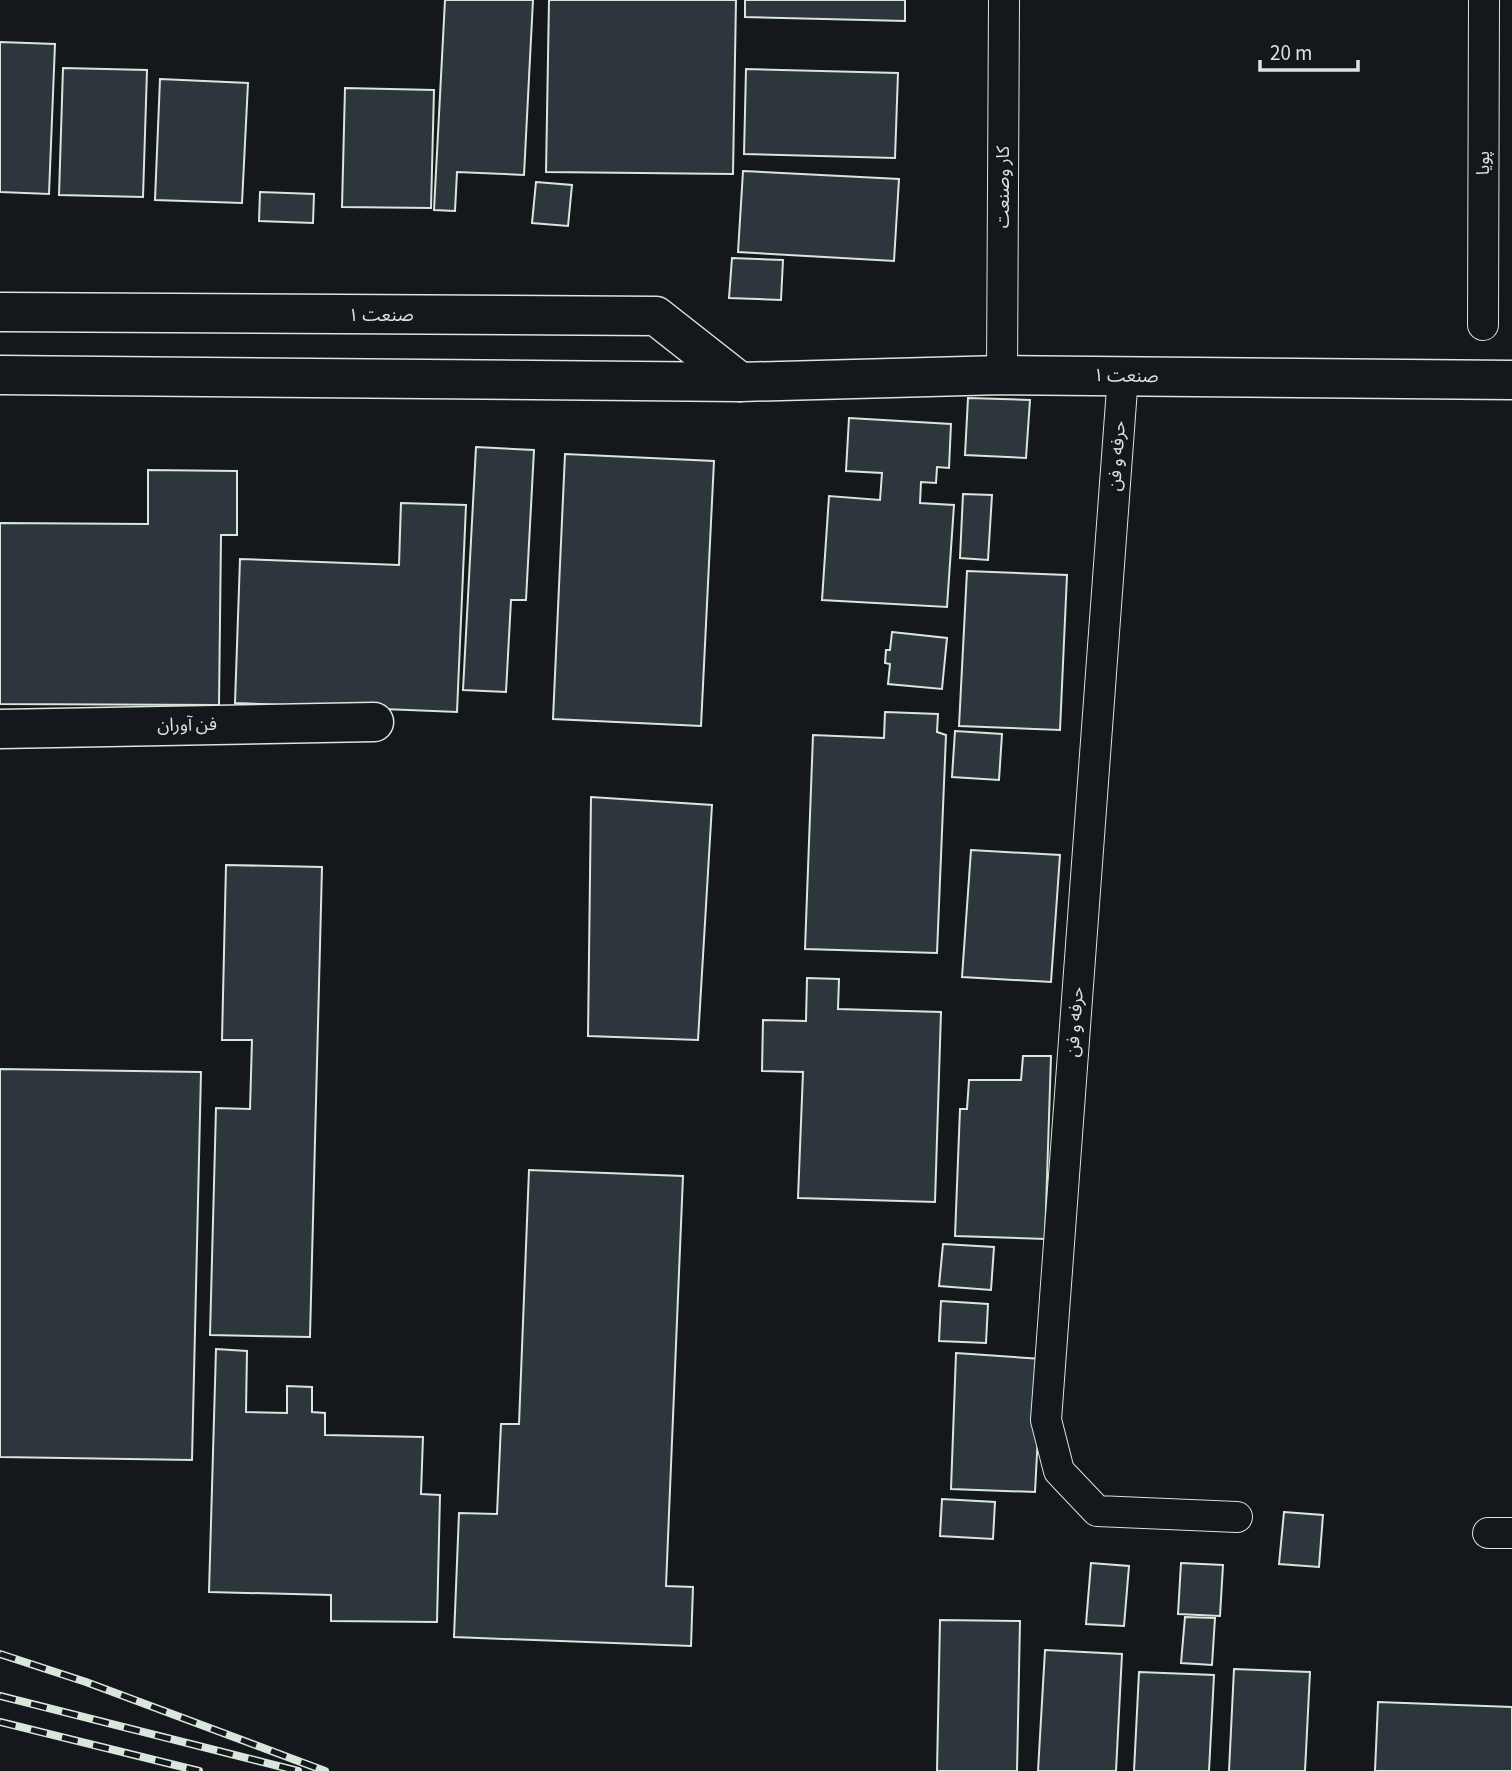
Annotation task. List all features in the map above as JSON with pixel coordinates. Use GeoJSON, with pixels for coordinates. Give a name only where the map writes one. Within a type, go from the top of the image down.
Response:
{"type":"FeatureCollection","features":[{"type":"Feature","properties":{"kind":"street","name":"کار وصنعت"},"geometry":{"type":"LineString","coordinates":[[1002,375],[1004,0]]}},
{"type":"Feature","properties":{"kind":"street","name":"پویا"},"geometry":{"type":"LineString","coordinates":[[1483,325],[1484,0]]}},
{"type":"Feature","properties":{"kind":"street","name":"صنعت ۱"},"geometry":{"type":"LineString","coordinates":[[0,312],[656,316],[740,382]]}},
{"type":"Feature","properties":{"kind":"street","name":"صنعت ۱"},"geometry":{"type":"LineString","coordinates":[[0,375],[740,382],[1002,375],[1512,380]]}},
{"type":"Feature","properties":{"kind":"street","name":"حرفه و فن"},"geometry":{"type":"LineString","coordinates":[[1123,376],[1046,1420],[1059,1471],[1097,1511],[1237,1517]]}},
{"type":"Feature","properties":{"kind":"street","name":"فن آوران"},"geometry":{"type":"LineString","coordinates":[[0,729],[374,722]]}},
{"type":"Feature","properties":{"kind":"building"},"geometry":{"type":"Polygon","coordinates":[[[445,0],[533,0],[524,175],[457,172],[455,211],[434,210],[445,0]]]}},
{"type":"Feature","properties":{"kind":"building"},"geometry":{"type":"Polygon","coordinates":[[[549,0],[736,0],[733,174],[546,172],[549,0]]]}},
{"type":"Feature","properties":{"kind":"building"},"geometry":{"type":"Polygon","coordinates":[[[745,0],[905,0],[905,21],[745,17],[745,0]]]}},
{"type":"Feature","properties":{"kind":"building"},"geometry":{"type":"Polygon","coordinates":[[[0,42],[55,44],[49,194],[0,192],[0,42]]]}},
{"type":"Feature","properties":{"kind":"building"},"geometry":{"type":"Polygon","coordinates":[[[63,68],[147,70],[143,197],[59,195],[63,68]]]}},
{"type":"Feature","properties":{"kind":"building"},"geometry":{"type":"Polygon","coordinates":[[[746,69],[898,73],[895,158],[744,154],[746,69]]]}},
{"type":"Feature","properties":{"kind":"building"},"geometry":{"type":"Polygon","coordinates":[[[160,79],[248,83],[242,203],[155,200],[160,79]]]}},
{"type":"Feature","properties":{"kind":"building"},"geometry":{"type":"Polygon","coordinates":[[[345,88],[434,90],[431,208],[342,207],[345,88]]]}},
{"type":"Feature","properties":{"kind":"building"},"geometry":{"type":"Polygon","coordinates":[[[743,171],[899,179],[894,261],[738,252],[743,171]]]}},
{"type":"Feature","properties":{"kind":"building"},"geometry":{"type":"Polygon","coordinates":[[[536,182],[572,185],[568,226],[532,223],[536,182]]]}},
{"type":"Feature","properties":{"kind":"building"},"geometry":{"type":"Polygon","coordinates":[[[260,192],[314,194],[313,223],[259,221],[260,192]]]}},
{"type":"Feature","properties":{"kind":"building"},"geometry":{"type":"Polygon","coordinates":[[[732,258],[783,260],[781,300],[729,298],[732,258]]]}},
{"type":"Feature","properties":{"kind":"building"},"geometry":{"type":"Polygon","coordinates":[[[968,398],[1030,400],[1026,458],[965,455],[968,398]]]}},
{"type":"Feature","properties":{"kind":"building"},"geometry":{"type":"Polygon","coordinates":[[[849,418],[951,424],[949,468],[937,467],[936,483],[921,482],[920,503],[954,505],[947,607],[822,600],[829,496],[880,500],[882,473],[846,471],[849,418]]]}},
{"type":"Feature","properties":{"kind":"building"},"geometry":{"type":"Polygon","coordinates":[[[476,447],[534,450],[526,600],[511,600],[506,692],[463,690],[476,447]]]}},
{"type":"Feature","properties":{"kind":"building"},"geometry":{"type":"Polygon","coordinates":[[[565,454],[714,461],[701,726],[553,719],[565,454]]]}},
{"type":"Feature","properties":{"kind":"building"},"geometry":{"type":"Polygon","coordinates":[[[148,470],[237,471],[237,535],[221,535],[219,705],[0,704],[0,523],[148,524],[148,470]]]}},
{"type":"Feature","properties":{"kind":"building"},"geometry":{"type":"Polygon","coordinates":[[[963,494],[992,495],[988,560],[960,558],[963,494]]]}},
{"type":"Feature","properties":{"kind":"building"},"geometry":{"type":"Polygon","coordinates":[[[401,503],[466,505],[457,712],[235,703],[240,559],[399,565],[401,503]]]}},
{"type":"Feature","properties":{"kind":"building"},"geometry":{"type":"Polygon","coordinates":[[[967,571],[1067,575],[1060,730],[959,726],[967,571]]]}},
{"type":"Feature","properties":{"kind":"building"},"geometry":{"type":"Polygon","coordinates":[[[892,632],[947,638],[942,689],[888,684],[890,664],[885,663],[886,650],[890,650],[892,632]]]}},
{"type":"Feature","properties":{"kind":"building"},"geometry":{"type":"Polygon","coordinates":[[[885,712],[938,714],[937,732],[946,735],[937,953],[805,949],[813,735],[884,738],[885,712]]]}},
{"type":"Feature","properties":{"kind":"building"},"geometry":{"type":"Polygon","coordinates":[[[955,731],[1002,734],[999,780],[952,777],[955,731]]]}},
{"type":"Feature","properties":{"kind":"building"},"geometry":{"type":"Polygon","coordinates":[[[591,797],[712,805],[698,1040],[588,1036],[591,797]]]}},
{"type":"Feature","properties":{"kind":"building"},"geometry":{"type":"Polygon","coordinates":[[[971,850],[1060,855],[1051,982],[962,977],[971,850]]]}},
{"type":"Feature","properties":{"kind":"building"},"geometry":{"type":"Polygon","coordinates":[[[226,865],[322,867],[310,1337],[210,1335],[216,1108],[250,1109],[252,1040],[222,1040],[226,865]]]}},
{"type":"Feature","properties":{"kind":"building"},"geometry":{"type":"Polygon","coordinates":[[[807,978],[839,979],[838,1009],[941,1012],[935,1202],[798,1198],[803,1072],[762,1071],[763,1020],[806,1021],[807,978]]]}},
{"type":"Feature","properties":{"kind":"building"},"geometry":{"type":"Polygon","coordinates":[[[1023,1056],[1051,1056],[1045,1239],[955,1236],[960,1109],[967,1109],[969,1080],[1021,1080],[1023,1056]]]}},
{"type":"Feature","properties":{"kind":"building"},"geometry":{"type":"Polygon","coordinates":[[[0,1069],[201,1072],[192,1460],[0,1457],[0,1069]]]}},
{"type":"Feature","properties":{"kind":"building"},"geometry":{"type":"Polygon","coordinates":[[[529,1170],[683,1176],[666,1586],[693,1587],[691,1646],[454,1637],[459,1513],[497,1514],[501,1424],[519,1424],[529,1170]]]}},
{"type":"Feature","properties":{"kind":"building"},"geometry":{"type":"Polygon","coordinates":[[[943,1244],[994,1247],[991,1290],[939,1286],[943,1244]]]}},
{"type":"Feature","properties":{"kind":"building"},"geometry":{"type":"Polygon","coordinates":[[[941,1301],[988,1304],[986,1343],[939,1341],[941,1301]]]}},
{"type":"Feature","properties":{"kind":"building"},"geometry":{"type":"Polygon","coordinates":[[[216,1349],[247,1351],[246,1412],[287,1413],[287,1386],[312,1387],[312,1412],[325,1413],[325,1435],[423,1437],[421,1494],[440,1495],[437,1622],[331,1621],[331,1595],[209,1592],[216,1349]]]}},
{"type":"Feature","properties":{"kind":"building"},"geometry":{"type":"Polygon","coordinates":[[[956,1353],[1042,1359],[1035,1492],[951,1489],[956,1353]]]}},
{"type":"Feature","properties":{"kind":"building"},"geometry":{"type":"Polygon","coordinates":[[[942,1499],[995,1502],[993,1539],[940,1536],[942,1499]]]}},
{"type":"Feature","properties":{"kind":"building"},"geometry":{"type":"Polygon","coordinates":[[[1284,1512],[1323,1515],[1319,1567],[1279,1564],[1284,1512]]]}},
{"type":"Feature","properties":{"kind":"building"},"geometry":{"type":"Polygon","coordinates":[[[1091,1563],[1129,1566],[1124,1626],[1086,1624],[1091,1563]]]}},
{"type":"Feature","properties":{"kind":"building"},"geometry":{"type":"Polygon","coordinates":[[[1181,1563],[1223,1565],[1220,1616],[1178,1614],[1181,1563]]]}},
{"type":"Feature","properties":{"kind":"building"},"geometry":{"type":"Polygon","coordinates":[[[1185,1617],[1215,1618],[1212,1665],[1181,1663],[1185,1617]]]}},
{"type":"Feature","properties":{"kind":"building"},"geometry":{"type":"Polygon","coordinates":[[[940,1620],[1020,1621],[1017,1771],[937,1771],[940,1620]]]}},
{"type":"Feature","properties":{"kind":"building"},"geometry":{"type":"Polygon","coordinates":[[[1045,1650],[1122,1654],[1116,1771],[1038,1771],[1045,1650]]]}},
{"type":"Feature","properties":{"kind":"building"},"geometry":{"type":"Polygon","coordinates":[[[1234,1669],[1310,1672],[1305,1771],[1229,1771],[1234,1669]]]}},
{"type":"Feature","properties":{"kind":"building"},"geometry":{"type":"Polygon","coordinates":[[[1139,1672],[1214,1675],[1209,1771],[1134,1771],[1139,1672]]]}},
{"type":"Feature","properties":{"kind":"building"},"geometry":{"type":"Polygon","coordinates":[[[1378,1702],[1512,1707],[1512,1771],[1375,1771],[1378,1702]]]}},
{"type":"Feature","properties":{"kind":"railway"},"geometry":{"type":"LineString","coordinates":[[0,1654],[86,1682],[325,1771]]}},
{"type":"Feature","properties":{"kind":"railway"},"geometry":{"type":"LineString","coordinates":[[0,1696],[298,1771]]}},
{"type":"Feature","properties":{"kind":"railway"},"geometry":{"type":"LineString","coordinates":[[0,1722],[199,1771]]}}]}
